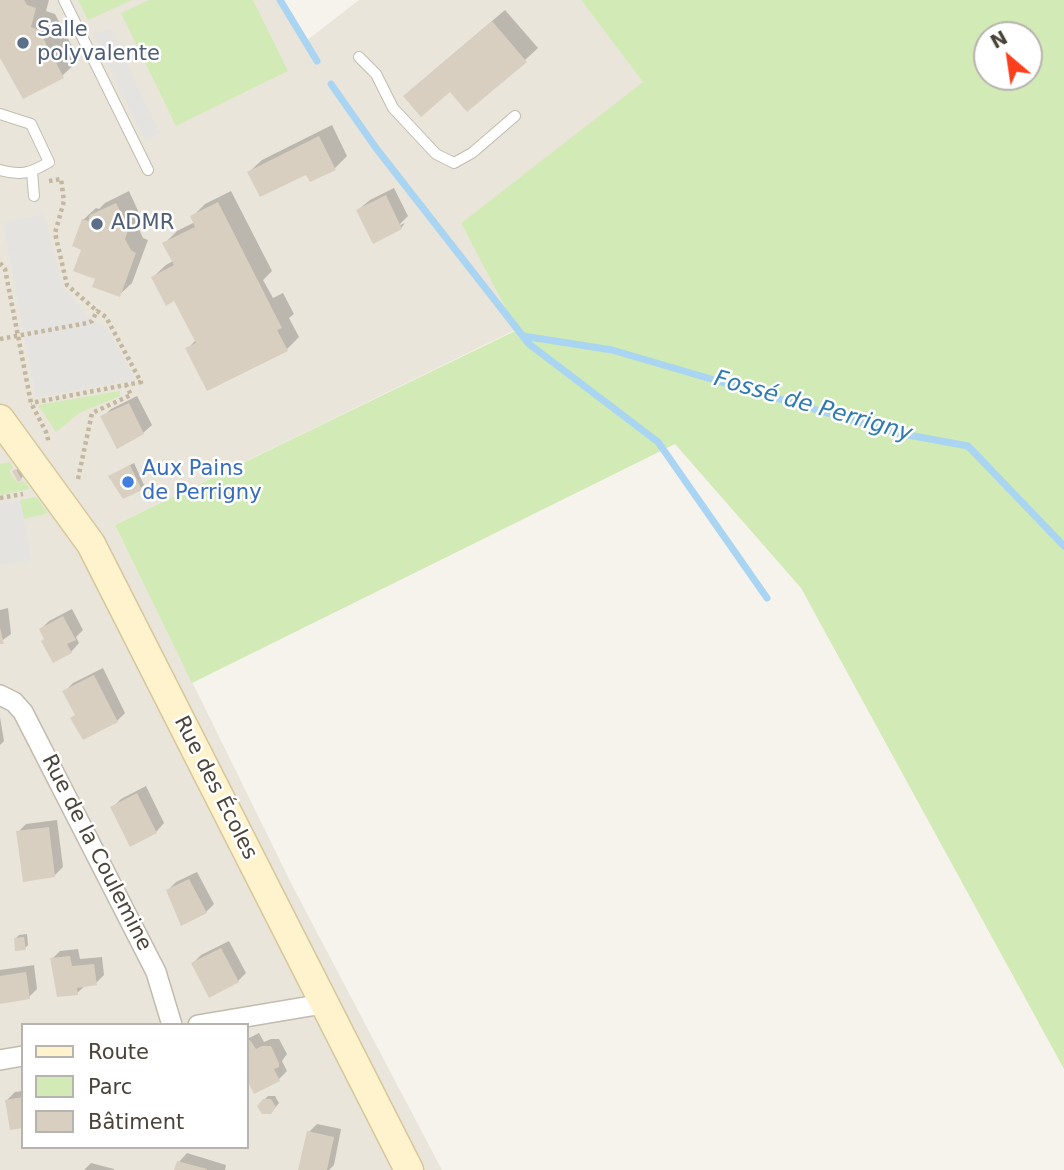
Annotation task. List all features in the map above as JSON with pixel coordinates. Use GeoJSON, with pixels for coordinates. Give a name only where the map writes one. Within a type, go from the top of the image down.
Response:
{"type":"FeatureCollection","features":[{"type":"Feature","properties":{"kind":"main road","name":"Rue des Écoles"},"geometry":{"type":"LineString","coordinates":[[0,419],[91,544],[409,1170]]}},
{"type":"Feature","properties":{"kind":"street","name":"Rue de la Coulemine"},"geometry":{"type":"LineString","coordinates":[[0,695],[14,702],[23,712],[156,972],[171,1023]]}},
{"type":"Feature","properties":{"kind":"street"},"geometry":{"type":"LineString","coordinates":[[210,1023],[311,1006],[322,1000]]}},
{"type":"Feature","properties":{"kind":"street"},"geometry":{"type":"LineString","coordinates":[[0,1060],[21,1056]]}},
{"type":"Feature","properties":{"kind":"lane"},"geometry":{"type":"LineString","coordinates":[[64,0],[148,170]]}},
{"type":"Feature","properties":{"kind":"lane"},"geometry":{"type":"LineString","coordinates":[[359,57],[376,74],[393,108],[436,155],[454,163],[472,153],[514,116]]}},
{"type":"Feature","properties":{"kind":"lane"},"geometry":{"type":"LineString","coordinates":[[0,114],[31,124],[49,162],[32,172],[11,173],[0,170]]}},
{"type":"Feature","properties":{"kind":"lane"},"geometry":{"type":"LineString","coordinates":[[32,172],[34,196]]}},
{"type":"Feature","properties":{"kind":"path"},"geometry":{"type":"LineString","coordinates":[[0,263],[31,403],[141,382],[106,317],[67,285],[55,233],[64,201],[61,179],[33,184]]}},
{"type":"Feature","properties":{"kind":"path"},"geometry":{"type":"LineString","coordinates":[[0,339],[86,323],[92,321],[97,311]]}},
{"type":"Feature","properties":{"kind":"path"},"geometry":{"type":"LineString","coordinates":[[78,479],[92,413],[131,395],[126,385]]}},
{"type":"Feature","properties":{"kind":"path"},"geometry":{"type":"LineString","coordinates":[[0,498],[24,494]]}},
{"type":"Feature","properties":{"kind":"shaded area"},"geometry":{"type":"Polygon","coordinates":[[[0,0],[280,0],[306,41],[359,0],[581,0],[644,82],[461,223],[517,329],[115,525],[292,885],[442,1170],[0,1170],[0,0]]]}},
{"type":"Feature","properties":{"kind":"shaded area"},"geometry":{"type":"Polygon","coordinates":[[[110,28],[160,134],[145,141],[94,35],[110,28]]]}},
{"type":"Feature","properties":{"kind":"shaded area"},"geometry":{"type":"Polygon","coordinates":[[[44,214],[63,287],[92,321],[105,325],[135,380],[36,397],[3,222],[44,214]]]}},
{"type":"Feature","properties":{"kind":"shaded area"},"geometry":{"type":"Polygon","coordinates":[[[20,500],[32,560],[0,565],[0,503],[20,500]]]}},
{"type":"Feature","properties":{"kind":"green space"},"geometry":{"type":"Polygon","coordinates":[[[78,0],[132,0],[88,20],[78,0]]]}},
{"type":"Feature","properties":{"kind":"green space"},"geometry":{"type":"Polygon","coordinates":[[[149,0],[253,0],[288,71],[176,126],[121,13],[149,0]]]}},
{"type":"Feature","properties":{"kind":"green space"},"geometry":{"type":"Polygon","coordinates":[[[581,0],[1064,0],[1064,1069],[801,588],[675,444],[192,683],[115,525],[517,330],[461,223],[643,82],[581,0]]]}},
{"type":"Feature","properties":{"kind":"green space"},"geometry":{"type":"Polygon","coordinates":[[[120,391],[120,396],[79,413],[56,432],[38,405],[120,391]]]}},
{"type":"Feature","properties":{"kind":"green space"},"geometry":{"type":"Polygon","coordinates":[[[10,462],[13,468],[9,471],[17,483],[24,481],[30,489],[0,495],[0,464],[10,462]]]}},
{"type":"Feature","properties":{"kind":"green space"},"geometry":{"type":"Polygon","coordinates":[[[36,497],[48,513],[24,519],[20,500],[36,497]]]}},
{"type":"Feature","properties":{"kind":"building","name":"Salle polyvalente"},"geometry":{"type":"Polygon","coordinates":[[[0,0],[24,0],[27,5],[36,8],[31,27],[39,30],[64,78],[23,99],[0,58],[0,0]]]}},
{"type":"Feature","properties":{"kind":"building"},"geometry":{"type":"Polygon","coordinates":[[[492,21],[527,62],[467,112],[450,92],[421,117],[403,96],[492,21]]]}},
{"type":"Feature","properties":{"kind":"building"},"geometry":{"type":"Polygon","coordinates":[[[319,136],[336,170],[310,182],[306,175],[260,197],[247,172],[319,136]]]}},
{"type":"Feature","properties":{"kind":"building"},"geometry":{"type":"Polygon","coordinates":[[[386,195],[402,229],[373,244],[356,210],[386,195]]]}},
{"type":"Feature","properties":{"kind":"building"},"geometry":{"type":"Polygon","coordinates":[[[218,202],[282,328],[277,330],[288,351],[207,391],[185,348],[196,343],[174,301],[166,306],[151,277],[174,265],[162,243],[195,227],[190,216],[218,202]]]}},
{"type":"Feature","properties":{"kind":"building"},"geometry":{"type":"Polygon","coordinates":[[[116,203],[129,228],[125,239],[136,253],[120,297],[92,287],[95,279],[73,271],[81,250],[72,246],[82,219],[88,221],[90,215],[116,203]]]}},
{"type":"Feature","properties":{"kind":"building"},"geometry":{"type":"Polygon","coordinates":[[[129,403],[144,434],[117,449],[100,416],[129,403]]]}},
{"type":"Feature","properties":{"kind":"building","name":"Aux Pains de Perrigny"},"geometry":{"type":"Polygon","coordinates":[[[130,465],[142,490],[123,499],[108,476],[130,465]]]}},
{"type":"Feature","properties":{"kind":"building"},"geometry":{"type":"Polygon","coordinates":[[[16,469],[22,480],[18,482],[12,471],[16,469]]]}},
{"type":"Feature","properties":{"kind":"building"},"geometry":{"type":"Polygon","coordinates":[[[63,616],[76,640],[67,644],[72,653],[53,663],[41,641],[44,639],[39,629],[63,616]]]}},
{"type":"Feature","properties":{"kind":"building"},"geometry":{"type":"Polygon","coordinates":[[[0,627],[4,644],[0,644],[0,627]]]}},
{"type":"Feature","properties":{"kind":"building"},"geometry":{"type":"Polygon","coordinates":[[[94,675],[118,722],[83,740],[70,718],[75,715],[62,691],[94,675]]]}},
{"type":"Feature","properties":{"kind":"building"},"geometry":{"type":"Polygon","coordinates":[[[137,793],[157,833],[130,847],[110,807],[137,793]]]}},
{"type":"Feature","properties":{"kind":"building"},"geometry":{"type":"Polygon","coordinates":[[[49,827],[55,877],[23,882],[16,831],[49,827]]]}},
{"type":"Feature","properties":{"kind":"building"},"geometry":{"type":"Polygon","coordinates":[[[189,879],[207,913],[181,926],[166,890],[189,879]]]}},
{"type":"Feature","properties":{"kind":"building"},"geometry":{"type":"Polygon","coordinates":[[[24,937],[26,950],[15,951],[14,938],[24,937]]]}},
{"type":"Feature","properties":{"kind":"building"},"geometry":{"type":"Polygon","coordinates":[[[221,948],[239,982],[209,998],[191,963],[221,948]]]}},
{"type":"Feature","properties":{"kind":"building"},"geometry":{"type":"Polygon","coordinates":[[[70,956],[72,966],[94,964],[97,985],[77,988],[78,995],[57,997],[50,958],[70,956]]]}},
{"type":"Feature","properties":{"kind":"building"},"geometry":{"type":"Polygon","coordinates":[[[26,972],[30,999],[0,1004],[0,976],[26,972]]]}},
{"type":"Feature","properties":{"kind":"building"},"geometry":{"type":"Polygon","coordinates":[[[248,1041],[256,1049],[271,1046],[279,1063],[279,1067],[274,1069],[280,1081],[254,1094],[248,1082],[248,1041]]]}},
{"type":"Feature","properties":{"kind":"building"},"geometry":{"type":"Polygon","coordinates":[[[21,1097],[21,1128],[10,1130],[5,1100],[21,1097]]]}},
{"type":"Feature","properties":{"kind":"building"},"geometry":{"type":"Polygon","coordinates":[[[263,1099],[271,1099],[276,1107],[271,1114],[262,1114],[257,1106],[263,1099]]]}},
{"type":"Feature","properties":{"kind":"building"},"geometry":{"type":"Polygon","coordinates":[[[307,1131],[334,1137],[327,1170],[298,1170],[307,1131]]]}},
{"type":"Feature","properties":{"kind":"building"},"geometry":{"type":"Polygon","coordinates":[[[177,1161],[207,1169],[207,1170],[174,1170],[177,1161]]]}},
{"type":"Feature","properties":{"kind":"waterway","name":"Fossé de Perrigny"},"geometry":{"type":"LineString","coordinates":[[280,0],[317,61]]}},
{"type":"Feature","properties":{"kind":"waterway","name":"Fossé de Perrigny"},"geometry":{"type":"LineString","coordinates":[[331,84],[376,148],[529,344],[658,442],[767,598]]}},
{"type":"Feature","properties":{"kind":"waterway","name":"Fossé de Perrigny"},"geometry":{"type":"LineString","coordinates":[[523,336],[612,350],[892,432],[968,446],[1064,546]]}},
{"type":"Feature","properties":{"kind":"place","name":"Salle polyvalente"},"geometry":{"type":"Point","coordinates":[23,43]}},
{"type":"Feature","properties":{"kind":"place","name":"ADMR"},"geometry":{"type":"Point","coordinates":[97,224]}},
{"type":"Feature","properties":{"kind":"place","name":"Aux Pains de Perrigny"},"geometry":{"type":"Point","coordinates":[128,482]}}]}
